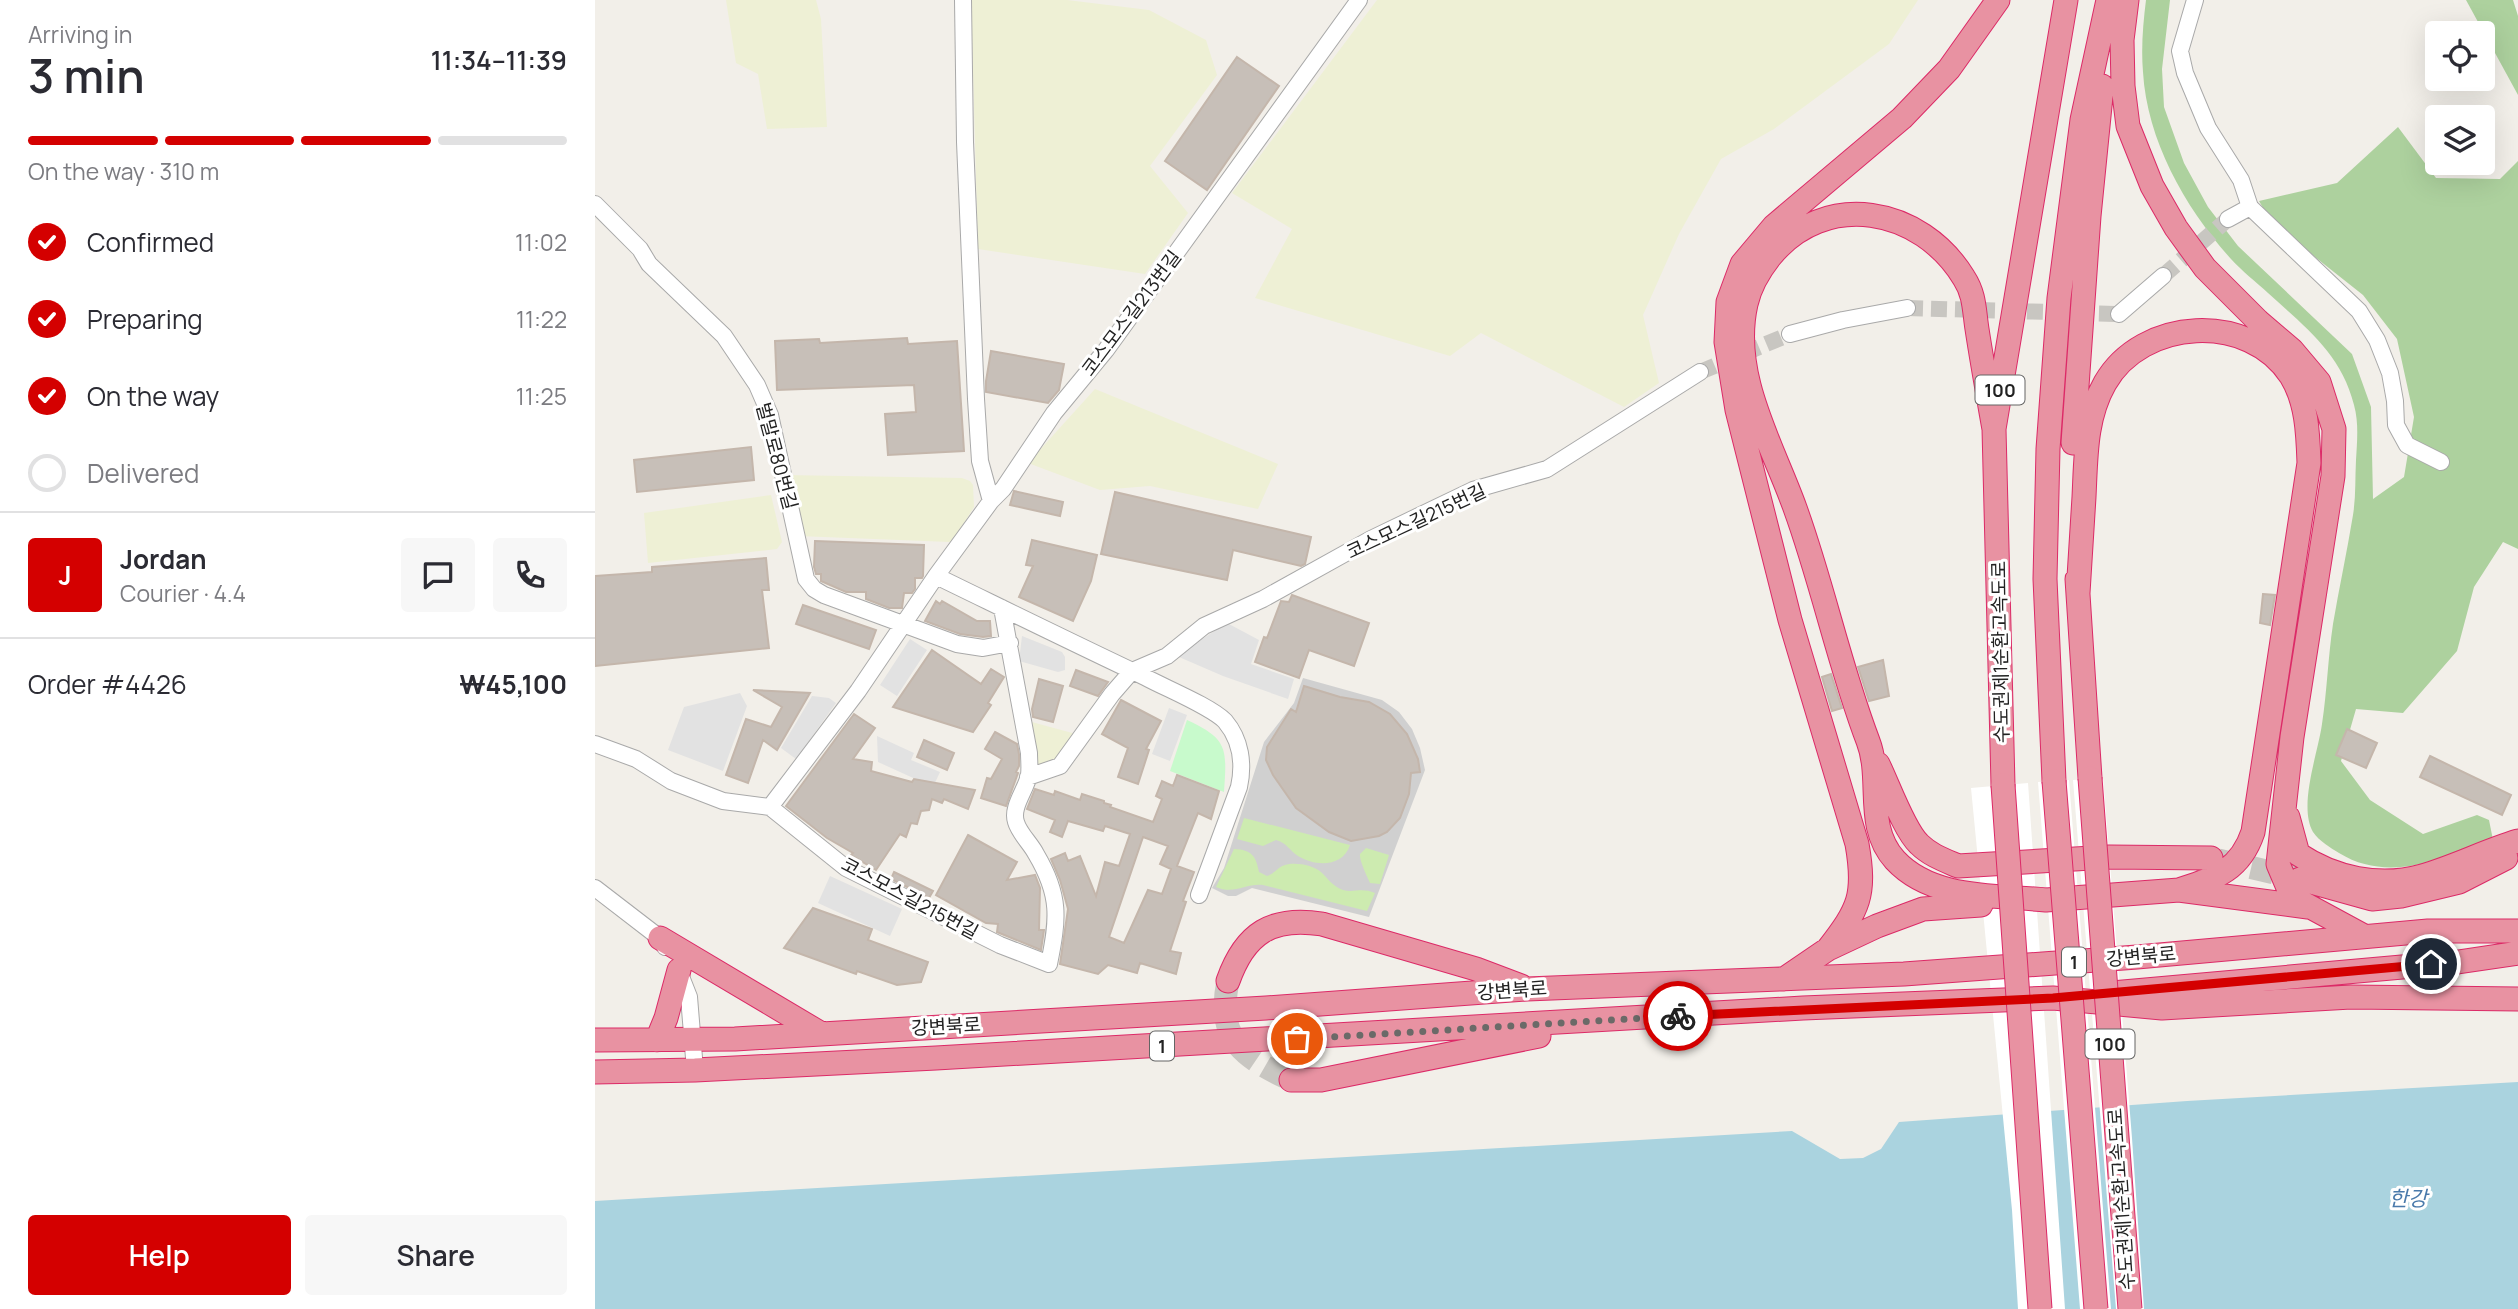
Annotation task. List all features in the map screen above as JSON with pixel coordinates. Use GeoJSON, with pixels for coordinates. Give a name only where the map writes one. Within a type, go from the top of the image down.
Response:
{"type":"FeatureCollection","features":[{"type":"Feature","properties":{"kind":"highway"},"geometry":{"type":"LineString","coordinates":[[1828,949],[1847,925],[1859,901],[1861,865],[1790,620],[1737,410],[1726,342],[1728,302],[1742,264],[1774,226],[1902,118],[1949,69],[1998,0]]}},
{"type":"Feature","properties":{"kind":"highway","name":"수도권제1순환고속도로"},"geometry":{"type":"LineString","coordinates":[[2040,1309],[2003,785],[1994,429],[2066,0]]}},
{"type":"Feature","properties":{"kind":"highway","name":"수도권제1순환고속도로"},"geometry":{"type":"LineString","coordinates":[[2109,0],[2089,216],[2073,447],[2078,593],[2090,778],[2130,1309]]}},
{"type":"Feature","properties":{"kind":"highway","name":"수도권제1순환고속도로"},"geometry":{"type":"LineString","coordinates":[[2096,1309],[2054,781],[2045,579],[2049,435],[2059,298],[2082,120],[2109,0]]}},
{"type":"Feature","properties":{"kind":"highway"},"geometry":{"type":"LineString","coordinates":[[2127,0],[2122,40],[2127,126],[2152,186],[2176,228],[2204,268],[2258,321],[2293,350],[2319,382],[2334,429],[2333,476],[2292,737],[2278,864],[2292,897],[2364,936]]}},
{"type":"Feature","properties":{"kind":"highway"},"geometry":{"type":"LineString","coordinates":[[1994,429],[1972,294],[1954,264],[1925,234],[1884,216],[1837,215],[1807,225],[1783,240],[1758,271],[1743,321],[1744,357],[1755,407],[1796,509],[1849,688],[1872,751],[1907,828],[1917,843],[1935,857],[1958,866],[2109,857],[2211,858]]}},
{"type":"Feature","properties":{"kind":"highway"},"geometry":{"type":"LineString","coordinates":[[2078,593],[2090,418],[2103,387],[2115,370],[2127,357],[2153,339],[2173,332],[2214,331],[2234,336],[2256,344],[2276,359],[2290,373],[2296,384],[2308,424],[2309,463],[2253,832],[2247,850],[2231,868],[2209,880],[2179,890]]}},
{"type":"Feature","properties":{"kind":"highway"},"geometry":{"type":"LineString","coordinates":[[1872,751],[1877,823],[1882,845],[1907,872],[1948,891],[2046,900]]}},
{"type":"Feature","properties":{"kind":"highway"},"geometry":{"type":"LineString","coordinates":[[2285,803],[2298,854],[2319,867],[2383,883],[2421,877],[2518,841]]}},
{"type":"Feature","properties":{"kind":"highway"},"geometry":{"type":"LineString","coordinates":[[2300,879],[2372,899],[2402,896],[2459,882],[2518,852]]}},
{"type":"Feature","properties":{"kind":"highway"},"geometry":{"type":"LineString","coordinates":[[1783,980],[1828,949],[1877,926],[1923,909],[2179,890],[2311,908]]}},
{"type":"Feature","properties":{"kind":"highway","name":"강변북로"},"geometry":{"type":"LineString","coordinates":[[595,1040],[692,1040],[1266,1008],[1527,989],[1783,980],[2123,958],[2428,931],[2518,917]]}},
{"type":"Feature","properties":{"kind":"highway"},"geometry":{"type":"LineString","coordinates":[[1228,981],[1244,947],[1260,933],[1282,922],[1300,920],[1476,969],[1527,989]]}},
{"type":"Feature","properties":{"kind":"highway","name":"강변북로"},"geometry":{"type":"LineString","coordinates":[[2428,931],[2518,931]]}},
{"type":"Feature","properties":{"kind":"highway"},"geometry":{"type":"LineString","coordinates":[[660,938],[820,1033]]}},
{"type":"Feature","properties":{"kind":"highway","name":"강변북로"},"geometry":{"type":"LineString","coordinates":[[2053,998],[2458,962],[2518,953]]}},
{"type":"Feature","properties":{"kind":"highway","name":"강변북로"},"geometry":{"type":"LineString","coordinates":[[2458,962],[2518,961]]}},
{"type":"Feature","properties":{"kind":"highway"},"geometry":{"type":"LineString","coordinates":[[657,1040],[669,1010],[679,970]]}},
{"type":"Feature","properties":{"kind":"highway"},"geometry":{"type":"LineString","coordinates":[[2053,998],[2162,1008],[2351,997],[2518,999]]}},
{"type":"Feature","properties":{"kind":"highway","name":"1"},"geometry":{"type":"LineString","coordinates":[[595,1072],[695,1070],[1803,1008],[2053,998]]}},
{"type":"Feature","properties":{"kind":"highway"},"geometry":{"type":"LineString","coordinates":[[1291,1080],[1331,1078],[1629,1019]]}},
{"type":"Feature","properties":{"kind":"street"},"geometry":{"type":"LineString","coordinates":[[963,0],[965,142],[976,399],[980,461],[991,501]]}},
{"type":"Feature","properties":{"kind":"street","name":"코스모스길213번길"},"geometry":{"type":"LineString","coordinates":[[770,807],[858,691],[936,576],[991,501],[1003,489],[1054,413],[1106,350],[1359,0]]}},
{"type":"Feature","properties":{"kind":"street"},"geometry":{"type":"LineString","coordinates":[[2195,0],[2180,51],[2185,74],[2208,128],[2241,180],[2250,207],[2359,311],[2377,340],[2390,373],[2396,425],[2407,445],[2441,462]]}},
{"type":"Feature","properties":{"kind":"street","name":"벌말로80번길"},"geometry":{"type":"LineString","coordinates":[[595,204],[640,249],[649,264],[717,328],[738,354],[757,385],[770,415],[807,579],[814,589],[902,625]]}},
{"type":"Feature","properties":{"kind":"street"},"geometry":{"type":"LineString","coordinates":[[2228,219],[2250,207]]}},
{"type":"Feature","properties":{"kind":"street"},"geometry":{"type":"LineString","coordinates":[[2119,314],[2163,276]]}},
{"type":"Feature","properties":{"kind":"street"},"geometry":{"type":"LineString","coordinates":[[1790,334],[1843,320],[1907,308]]}},
{"type":"Feature","properties":{"kind":"street","name":"코스모스길215번길"},"geometry":{"type":"LineString","coordinates":[[1028,777],[1054,769],[1063,763],[1112,694],[1132,671],[1167,656],[1204,626],[1263,599],[1371,539],[1473,490],[1547,469],[1700,372]]}},
{"type":"Feature","properties":{"kind":"street"},"geometry":{"type":"LineString","coordinates":[[936,576],[1132,671],[1218,715],[1226,723],[1240,750],[1243,771],[1199,895]]}},
{"type":"Feature","properties":{"kind":"street","name":"코스모스길215번길"},"geometry":{"type":"LineString","coordinates":[[770,807],[846,868],[1009,949],[1049,964],[1056,926],[1055,900],[1038,856],[1015,820],[1028,777],[1029,753],[1002,608]]}},
{"type":"Feature","properties":{"kind":"street"},"geometry":{"type":"LineString","coordinates":[[902,625],[975,648],[1010,643]]}},
{"type":"Feature","properties":{"kind":"street"},"geometry":{"type":"LineString","coordinates":[[595,744],[636,760],[671,781],[723,801],[770,807]]}},
{"type":"Feature","properties":{"kind":"street"},"geometry":{"type":"LineString","coordinates":[[595,888],[660,938],[679,970],[689,997],[695,1070]]}},
{"type":"Feature","properties":{"kind":"shaded area"},"geometry":{"type":"Polygon","coordinates":[[[1227,623],[1259,640],[1251,664],[1294,679],[1288,699],[1179,657],[1182,652],[1227,623]]]}},
{"type":"Feature","properties":{"kind":"shaded area"},"geometry":{"type":"Polygon","coordinates":[[[1022,636],[1062,652],[1065,657],[1065,670],[1058,672],[1019,661],[1022,636]]]}},
{"type":"Feature","properties":{"kind":"shaded area"},"geometry":{"type":"Polygon","coordinates":[[[910,639],[927,650],[897,696],[880,685],[910,639]]]}},
{"type":"Feature","properties":{"kind":"shaded area"},"geometry":{"type":"Polygon","coordinates":[[[1303,678],[1382,700],[1399,712],[1412,729],[1420,748],[1425,770],[1369,917],[1252,888],[1236,896],[1228,896],[1212,888],[1224,868],[1264,742],[1294,703],[1303,678]]]}},
{"type":"Feature","properties":{"kind":"shaded area"},"geometry":{"type":"Polygon","coordinates":[[[740,693],[747,706],[723,771],[668,750],[684,707],[740,693]]]}},
{"type":"Feature","properties":{"kind":"shaded area"},"geometry":{"type":"Polygon","coordinates":[[[812,696],[829,698],[836,703],[796,759],[781,748],[812,696]]]}},
{"type":"Feature","properties":{"kind":"shaded area"},"geometry":{"type":"Polygon","coordinates":[[[1169,708],[1187,715],[1170,761],[1152,754],[1169,708]]]}},
{"type":"Feature","properties":{"kind":"shaded area"},"geometry":{"type":"Polygon","coordinates":[[[877,736],[914,753],[911,760],[940,772],[933,787],[878,762],[877,736]]]}},
{"type":"Feature","properties":{"kind":"shaded area"},"geometry":{"type":"Polygon","coordinates":[[[830,876],[902,909],[890,936],[818,903],[830,876]]]}},
{"type":"Feature","properties":{"kind":"green space"},"geometry":{"type":"Polygon","coordinates":[[[726,0],[816,0],[821,19],[827,127],[767,129],[758,74],[736,63],[726,0]]]}},
{"type":"Feature","properties":{"kind":"green space"},"geometry":{"type":"Polygon","coordinates":[[[971,0],[1067,0],[1149,10],[1206,40],[1217,75],[1150,166],[1188,213],[1145,274],[978,249],[971,0]]]}},
{"type":"Feature","properties":{"kind":"green space"},"geometry":{"type":"Polygon","coordinates":[[[1377,0],[1918,0],[1889,44],[1774,129],[1721,159],[1679,234],[1643,315],[1659,383],[1624,407],[1481,333],[1450,356],[1255,298],[1292,229],[1232,193],[1377,0]]]}},
{"type":"Feature","properties":{"kind":"green space"},"geometry":{"type":"Polygon","coordinates":[[[2146,0],[2170,0],[2162,69],[2164,107],[2184,163],[2208,207],[2238,246],[2352,354],[2371,407],[2373,499],[2404,477],[2414,417],[2397,339],[2363,295],[2272,223],[2259,201],[2337,183],[2398,127],[2425,163],[2425,175],[2434,175],[2436,178],[2500,179],[2518,161],[2518,549],[2503,542],[2474,587],[2457,651],[2403,713],[2356,709],[2341,761],[2370,800],[2423,834],[2477,815],[2489,820],[2493,840],[2416,865],[2377,867],[2339,853],[2313,832],[2309,821],[2308,794],[2322,724],[2333,624],[2354,508],[2356,412],[2340,370],[2320,342],[2231,259],[2184,196],[2152,123],[2143,72],[2146,0]]]}},
{"type":"Feature","properties":{"kind":"green space"},"geometry":{"type":"Polygon","coordinates":[[[2466,0],[2513,0],[2518,16],[2518,95],[2495,53],[2495,21],[2477,21],[2466,0]]]}},
{"type":"Feature","properties":{"kind":"green space"},"geometry":{"type":"Polygon","coordinates":[[[1095,389],[1278,464],[1258,509],[1150,486],[1100,490],[1028,463],[1095,389]]]}},
{"type":"Feature","properties":{"kind":"green space"},"geometry":{"type":"Polygon","coordinates":[[[784,475],[962,478],[973,485],[974,507],[950,542],[798,536],[784,475]]]}},
{"type":"Feature","properties":{"kind":"green space"},"geometry":{"type":"Polygon","coordinates":[[[771,495],[782,542],[777,549],[648,563],[644,513],[771,495]]]}},
{"type":"Feature","properties":{"kind":"green space"},"geometry":{"type":"Polygon","coordinates":[[[1187,720],[1211,733],[1222,747],[1225,765],[1224,792],[1170,771],[1187,720]]]}},
{"type":"Feature","properties":{"kind":"green space"},"geometry":{"type":"Polygon","coordinates":[[[1028,721],[1076,734],[1057,762],[1036,767],[1028,721]]]}},
{"type":"Feature","properties":{"kind":"green space"},"geometry":{"type":"Polygon","coordinates":[[[1244,818],[1350,845],[1341,858],[1335,861],[1321,863],[1305,860],[1280,841],[1263,846],[1237,839],[1244,818]]]}},
{"type":"Feature","properties":{"kind":"green space"},"geometry":{"type":"Polygon","coordinates":[[[1366,848],[1389,855],[1380,884],[1370,883],[1363,868],[1360,854],[1366,848]]]}},
{"type":"Feature","properties":{"kind":"green space"},"geometry":{"type":"Polygon","coordinates":[[[1234,849],[1252,855],[1259,872],[1267,876],[1285,865],[1304,865],[1319,870],[1343,890],[1366,890],[1375,893],[1367,911],[1263,885],[1229,890],[1216,887],[1234,849]]]}},
{"type":"Feature","properties":{"kind":"water","name":"한강"},"geometry":{"type":"Polygon","coordinates":[[[2518,1082],[2518,1309],[595,1309],[595,1201],[1792,1131],[1840,1159],[1863,1158],[1881,1149],[1899,1122],[2187,1101],[2518,1082]]]}},
{"type":"Feature","properties":{"kind":"pier"},"geometry":{"type":"Polygon","coordinates":[[[2103,777],[2144,1309],[2116,1309],[2073,780],[2103,777]]]}},
{"type":"Feature","properties":{"kind":"pier"},"geometry":{"type":"Polygon","coordinates":[[[2069,780],[2111,1309],[2080,1309],[2038,782],[2069,780]]]}},
{"type":"Feature","properties":{"kind":"pier"},"geometry":{"type":"Polygon","coordinates":[[[2028,783],[2065,1309],[2018,1309],[2012,1210],[1971,788],[2028,783]]]}},
{"type":"Feature","properties":{"kind":"building"},"geometry":{"type":"Polygon","coordinates":[[[1237,57],[1279,86],[1207,190],[1165,161],[1237,57]]]}},
{"type":"Feature","properties":{"kind":"building"},"geometry":{"type":"Polygon","coordinates":[[[907,338],[908,344],[957,341],[964,451],[888,455],[885,414],[916,412],[914,385],[777,390],[775,341],[819,339],[820,343],[907,338]]]}},
{"type":"Feature","properties":{"kind":"building"},"geometry":{"type":"Polygon","coordinates":[[[991,351],[1064,364],[1059,390],[1048,403],[986,392],[991,351]]]}},
{"type":"Feature","properties":{"kind":"building"},"geometry":{"type":"Polygon","coordinates":[[[751,447],[754,480],[637,492],[634,460],[751,447]]]}},
{"type":"Feature","properties":{"kind":"building"},"geometry":{"type":"Polygon","coordinates":[[[1014,491],[1063,502],[1060,516],[1010,505],[1014,491]]]}},
{"type":"Feature","properties":{"kind":"building"},"geometry":{"type":"Polygon","coordinates":[[[1115,492],[1311,537],[1305,564],[1301,566],[1233,550],[1227,580],[1101,554],[1115,492]]]}},
{"type":"Feature","properties":{"kind":"building"},"geometry":{"type":"Polygon","coordinates":[[[1032,540],[1097,555],[1091,581],[1073,621],[1019,597],[1033,566],[1026,565],[1032,540]]]}},
{"type":"Feature","properties":{"kind":"building"},"geometry":{"type":"Polygon","coordinates":[[[815,541],[924,545],[923,576],[915,578],[915,589],[912,593],[904,593],[902,608],[889,608],[866,599],[866,592],[846,592],[821,581],[821,574],[816,574],[814,567],[815,541]]]}},
{"type":"Feature","properties":{"kind":"building"},"geometry":{"type":"Polygon","coordinates":[[[766,558],[769,590],[762,590],[769,648],[595,666],[595,576],[652,572],[652,567],[766,558]]]}},
{"type":"Feature","properties":{"kind":"building"},"geometry":{"type":"Polygon","coordinates":[[[2263,594],[2275,595],[2270,625],[2260,623],[2263,594]]]}},
{"type":"Feature","properties":{"kind":"building"},"geometry":{"type":"Polygon","coordinates":[[[1292,595],[1369,623],[1354,666],[1309,650],[1299,678],[1255,662],[1281,601],[1289,602],[1292,595]]]}},
{"type":"Feature","properties":{"kind":"building"},"geometry":{"type":"Polygon","coordinates":[[[936,601],[940,604],[942,601],[977,621],[990,621],[991,636],[960,634],[925,621],[936,601]]]}},
{"type":"Feature","properties":{"kind":"building"},"geometry":{"type":"Polygon","coordinates":[[[803,605],[876,630],[869,649],[796,624],[803,605]]]}},
{"type":"Feature","properties":{"kind":"building"},"geometry":{"type":"Polygon","coordinates":[[[932,650],[981,684],[991,669],[1004,677],[988,703],[991,705],[973,732],[893,707],[932,650]]]}},
{"type":"Feature","properties":{"kind":"building"},"geometry":{"type":"Polygon","coordinates":[[[1883,660],[1889,696],[1869,701],[1858,667],[1883,660]]]}},
{"type":"Feature","properties":{"kind":"building"},"geometry":{"type":"Polygon","coordinates":[[[1076,670],[1108,682],[1098,696],[1070,686],[1076,670]]]}},
{"type":"Feature","properties":{"kind":"building"},"geometry":{"type":"Polygon","coordinates":[[[1831,674],[1842,708],[1832,711],[1822,677],[1831,674]]]}},
{"type":"Feature","properties":{"kind":"building"},"geometry":{"type":"Polygon","coordinates":[[[1039,679],[1063,686],[1053,722],[1033,717],[1032,709],[1039,679]]]}},
{"type":"Feature","properties":{"kind":"building"},"geometry":{"type":"Polygon","coordinates":[[[1304,686],[1369,702],[1390,714],[1407,734],[1418,759],[1420,772],[1411,773],[1409,794],[1400,818],[1387,832],[1351,841],[1329,832],[1296,808],[1273,775],[1266,760],[1267,747],[1291,709],[1296,712],[1304,686]]]}},
{"type":"Feature","properties":{"kind":"building"},"geometry":{"type":"Polygon","coordinates":[[[753,690],[810,693],[777,750],[763,740],[748,783],[726,775],[746,719],[771,727],[782,707],[753,690]]]}},
{"type":"Feature","properties":{"kind":"building"},"geometry":{"type":"Polygon","coordinates":[[[1121,700],[1161,721],[1146,749],[1149,750],[1138,784],[1118,777],[1128,748],[1102,734],[1121,700]]]}},
{"type":"Feature","properties":{"kind":"building"},"geometry":{"type":"Polygon","coordinates":[[[854,714],[875,728],[853,759],[872,762],[871,771],[912,782],[914,779],[975,790],[968,809],[944,799],[942,803],[932,799],[929,810],[921,811],[917,824],[911,823],[906,837],[900,834],[876,870],[827,838],[786,806],[854,714]]]}},
{"type":"Feature","properties":{"kind":"building"},"geometry":{"type":"Polygon","coordinates":[[[2347,729],[2377,743],[2366,768],[2336,755],[2347,729]]]}},
{"type":"Feature","properties":{"kind":"building"},"geometry":{"type":"Polygon","coordinates":[[[995,732],[1017,744],[1019,754],[1018,773],[1006,806],[981,798],[987,778],[991,779],[1002,759],[985,749],[995,732]]]}},
{"type":"Feature","properties":{"kind":"building"},"geometry":{"type":"Polygon","coordinates":[[[924,740],[954,753],[947,770],[917,757],[924,740]]]}},
{"type":"Feature","properties":{"kind":"building"},"geometry":{"type":"Polygon","coordinates":[[[2430,756],[2511,795],[2502,815],[2420,777],[2430,756]]]}},
{"type":"Feature","properties":{"kind":"building"},"geometry":{"type":"Polygon","coordinates":[[[1177,775],[1219,791],[1211,819],[1198,813],[1177,866],[1194,872],[1170,951],[1181,953],[1176,974],[1140,963],[1137,973],[1108,965],[1098,974],[1060,964],[1068,909],[1051,859],[1065,853],[1068,861],[1080,856],[1096,896],[1105,862],[1119,866],[1130,834],[1105,826],[1103,831],[1068,821],[1062,837],[1050,832],[1055,820],[1027,809],[1035,789],[1054,795],[1055,791],[1080,800],[1082,794],[1153,822],[1162,799],[1156,796],[1162,781],[1173,786],[1177,775]],[[1143,837],[1109,937],[1124,943],[1148,890],[1162,894],[1171,869],[1160,864],[1168,846],[1143,837]]]}},
{"type":"Feature","properties":{"kind":"building"},"geometry":{"type":"Polygon","coordinates":[[[968,835],[1017,862],[1007,880],[1035,875],[1040,888],[1039,930],[1044,930],[1041,950],[997,932],[998,924],[986,923],[936,895],[968,835]]]}},
{"type":"Feature","properties":{"kind":"building"},"geometry":{"type":"Polygon","coordinates":[[[894,872],[933,891],[929,898],[891,879],[894,872]]]}},
{"type":"Feature","properties":{"kind":"building"},"geometry":{"type":"Polygon","coordinates":[[[813,908],[872,929],[868,940],[928,962],[921,982],[897,985],[857,971],[856,974],[784,948],[813,908]]]}},
{"type":"Feature","properties":{"kind":"tunnel"},"geometry":{"type":"LineString","coordinates":[[2163,276],[2228,219]]}},
{"type":"Feature","properties":{"kind":"tunnel"},"geometry":{"type":"LineString","coordinates":[[1907,308],[2119,314]]}},
{"type":"Feature","properties":{"kind":"tunnel"},"geometry":{"type":"LineString","coordinates":[[1700,372],[1790,334]]}},
{"type":"Feature","properties":{"kind":"tunnel"},"geometry":{"type":"LineString","coordinates":[[2218,860],[2297,878]]}},
{"type":"Feature","properties":{"kind":"tunnel"},"geometry":{"type":"LineString","coordinates":[[1228,981],[1226,1018],[1237,1044],[1259,1063],[1291,1080]]}},
{"type":"Feature","properties":{"kind":"way so far"},"geometry":{"type":"LineString","coordinates":[[1297,1039],[1678,1016]]}},
{"type":"Feature","properties":{"kind":"route"},"geometry":{"type":"LineString","coordinates":[[1678,1016],[2053,998],[2431,964]]}}]}
